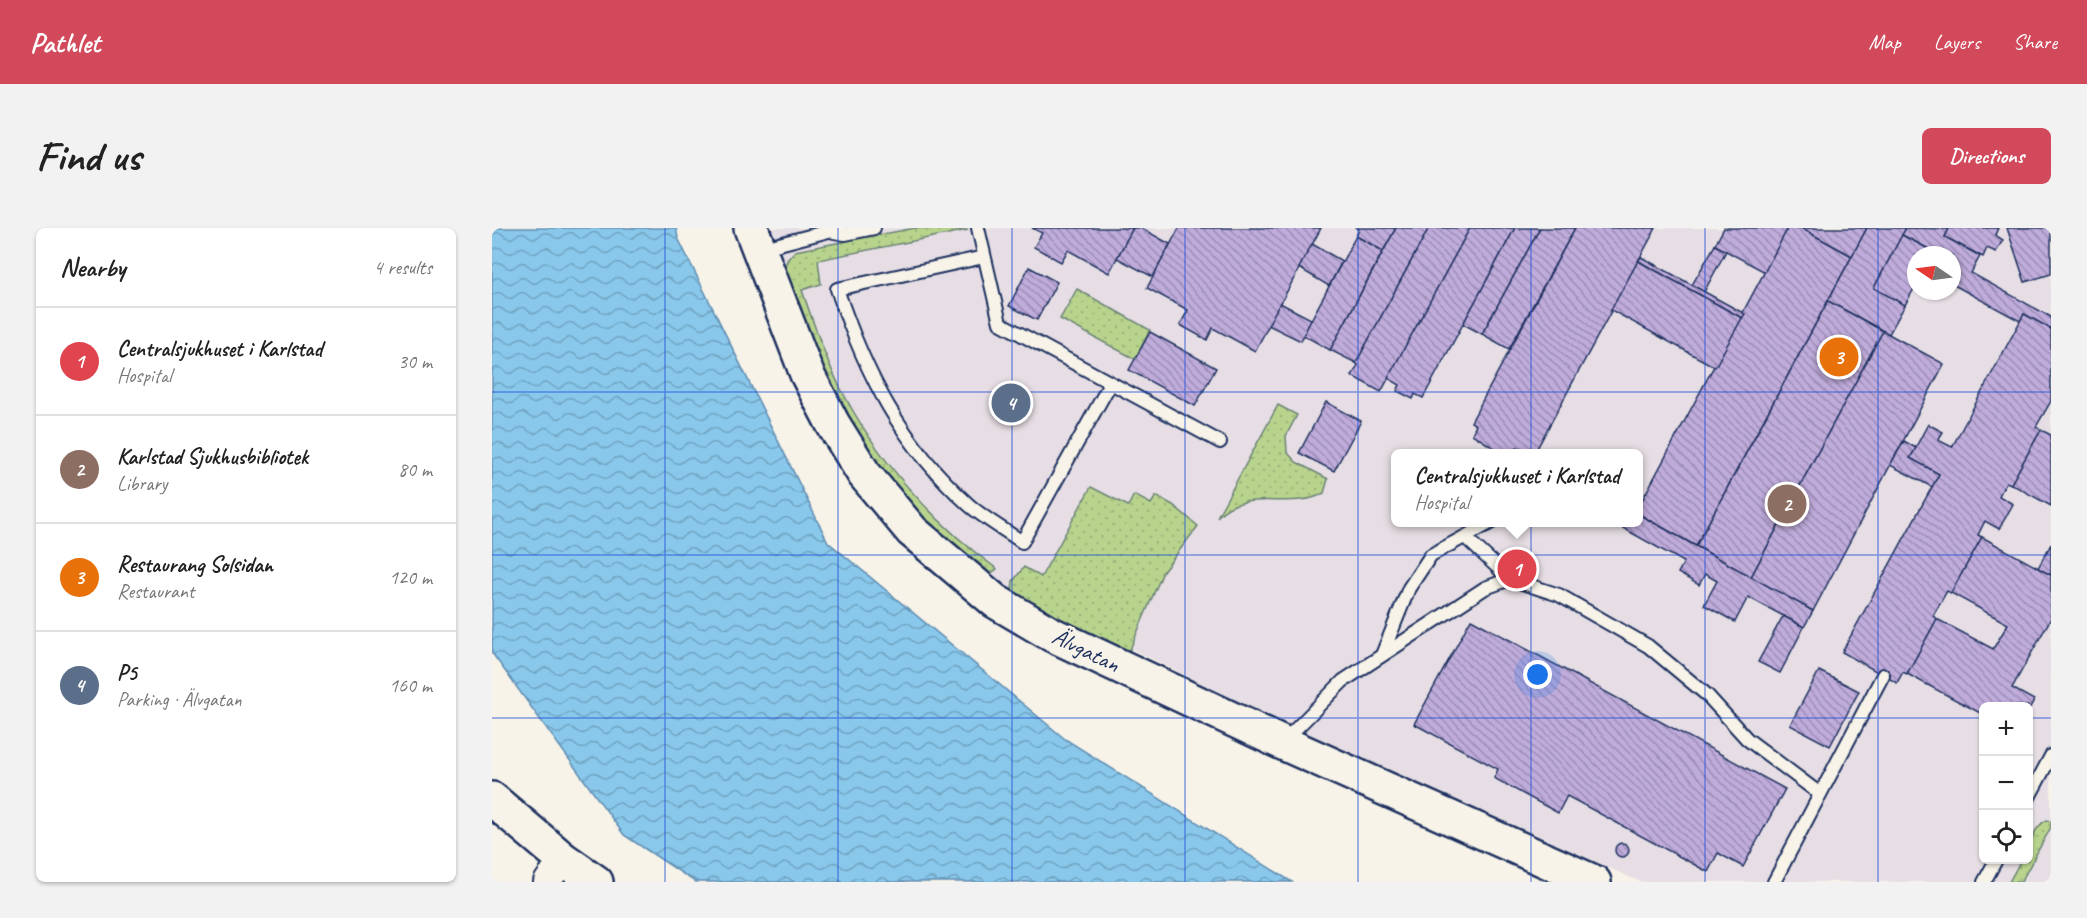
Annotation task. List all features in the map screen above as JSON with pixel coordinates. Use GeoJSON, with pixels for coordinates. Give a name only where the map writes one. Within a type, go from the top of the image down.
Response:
{"type":"FeatureCollection","features":[{"type":"Feature","properties":{"kind":"street","name":"Älvgatan"},"geometry":{"type":"LineString","coordinates":[[754,238],[807,374],[832,424],[864,474],[912,531],[995,602],[1051,634],[1283,743],[1594,882]]}},
{"type":"Feature","properties":{"kind":"street"},"geometry":{"type":"LineString","coordinates":[[492,799],[555,871],[596,882]]}},
{"type":"Feature","properties":{"kind":"lane"},"geometry":{"type":"LineString","coordinates":[[754,238],[837,230],[845,234],[874,228]]}},
{"type":"Feature","properties":{"kind":"lane"},"geometry":{"type":"LineString","coordinates":[[978,228],[1000,323],[1220,442]]}},
{"type":"Feature","properties":{"kind":"lane"},"geometry":{"type":"LineString","coordinates":[[984,257],[837,289],[857,349],[892,417],[943,480],[971,507],[1022,542],[1110,384]]}},
{"type":"Feature","properties":{"kind":"lane"},"geometry":{"type":"LineString","coordinates":[[1382,656],[1409,588],[1431,555],[1442,547],[1466,538],[1484,527]]}},
{"type":"Feature","properties":{"kind":"lane"},"geometry":{"type":"LineString","coordinates":[[1466,538],[1510,579],[1559,595],[1648,646],[1707,695],[1747,739],[1820,794]]}},
{"type":"Feature","properties":{"kind":"lane"},"geometry":{"type":"LineString","coordinates":[[1283,743],[1343,681],[1485,588],[1510,579]]}},
{"type":"Feature","properties":{"kind":"lane"},"geometry":{"type":"LineString","coordinates":[[1774,882],[1883,675]]}},
{"type":"Feature","properties":{"kind":"lane"},"geometry":{"type":"LineString","coordinates":[[2033,790],[2051,756]]}},
{"type":"Feature","properties":{"kind":"lane"},"geometry":{"type":"LineString","coordinates":[[1984,882],[1994,864]]}},
{"type":"Feature","properties":{"kind":"shaded area"},"geometry":{"type":"Polygon","coordinates":[[[768,228],[2051,228],[2051,882],[1641,882],[1311,738],[1011,589],[955,549],[878,469],[793,292],[768,228]]]}},
{"type":"Feature","properties":{"kind":"green space"},"geometry":{"type":"Polygon","coordinates":[[[915,228],[968,230],[818,260],[821,284],[802,290],[839,385],[870,438],[928,509],[973,551],[997,569],[990,574],[929,526],[878,466],[826,380],[784,271],[787,260],[795,251],[915,228]]]}},
{"type":"Feature","properties":{"kind":"green space"},"geometry":{"type":"Polygon","coordinates":[[[1077,289],[1150,330],[1135,359],[1060,319],[1077,289]]]}},
{"type":"Feature","properties":{"kind":"green space"},"geometry":{"type":"Polygon","coordinates":[[[1278,405],[1297,415],[1286,436],[1287,452],[1296,462],[1328,479],[1324,493],[1298,500],[1241,503],[1228,508],[1217,517],[1278,405]]]}},
{"type":"Feature","properties":{"kind":"green space"},"geometry":{"type":"Polygon","coordinates":[[[1091,487],[1128,506],[1134,495],[1151,504],[1156,496],[1173,505],[1198,526],[1163,572],[1128,654],[1056,620],[1012,591],[1013,581],[1024,567],[1041,577],[1091,487]]]}},
{"type":"Feature","properties":{"kind":"green space"},"geometry":{"type":"Polygon","coordinates":[[[2047,820],[2051,822],[2051,827],[2033,860],[2033,837],[2042,823],[2047,820]]]}},
{"type":"Feature","properties":{"kind":"green space"},"geometry":{"type":"Polygon","coordinates":[[[2019,864],[2031,864],[2021,882],[2009,882],[2019,864]]]}},
{"type":"Feature","properties":{"kind":"water"},"geometry":{"type":"Polygon","coordinates":[[[492,228],[676,228],[678,238],[828,542],[1065,739],[1292,882],[695,882],[624,835],[492,653],[492,228]]]}},
{"type":"Feature","properties":{"kind":"building"},"geometry":{"type":"Polygon","coordinates":[[[1032,228],[1133,228],[1109,273],[1068,250],[1061,262],[1034,247],[1042,233],[1032,228]]]}},
{"type":"Feature","properties":{"kind":"building"},"geometry":{"type":"Polygon","coordinates":[[[1133,228],[1141,228],[1170,244],[1153,277],[1117,258],[1133,228]]]}},
{"type":"Feature","properties":{"kind":"building"},"geometry":{"type":"Polygon","coordinates":[[[1179,228],[1321,228],[1255,351],[1213,328],[1207,340],[1180,325],[1188,310],[1147,288],[1179,228]]]}},
{"type":"Feature","properties":{"kind":"building"},"geometry":{"type":"Polygon","coordinates":[[[1356,228],[1396,228],[1383,251],[1356,236],[1359,230],[1356,228]]]}},
{"type":"Feature","properties":{"kind":"building"},"geometry":{"type":"Polygon","coordinates":[[[1396,228],[1429,228],[1356,363],[1330,350],[1396,228]]]}},
{"type":"Feature","properties":{"kind":"building"},"geometry":{"type":"Polygon","coordinates":[[[1429,228],[1470,228],[1381,392],[1352,376],[1358,365],[1356,363],[1429,228]]]}},
{"type":"Feature","properties":{"kind":"building"},"geometry":{"type":"Polygon","coordinates":[[[1470,228],[1515,228],[1423,398],[1415,394],[1413,399],[1397,391],[1400,385],[1388,378],[1470,228]]]}},
{"type":"Feature","properties":{"kind":"building"},"geometry":{"type":"Polygon","coordinates":[[[1515,228],[1540,228],[1482,334],[1463,324],[1515,228]]]}},
{"type":"Feature","properties":{"kind":"building"},"geometry":{"type":"Polygon","coordinates":[[[1540,228],[1575,228],[1509,349],[1482,334],[1540,228]]]}},
{"type":"Feature","properties":{"kind":"building"},"geometry":{"type":"Polygon","coordinates":[[[1575,228],[1656,228],[1537,449],[1517,447],[1516,449],[1495,449],[1472,434],[1476,425],[1471,422],[1575,228]]]}},
{"type":"Feature","properties":{"kind":"building"},"geometry":{"type":"Polygon","coordinates":[[[1724,228],[1788,228],[1765,272],[1715,245],[1724,228]]]}},
{"type":"Feature","properties":{"kind":"building"},"geometry":{"type":"Polygon","coordinates":[[[1788,228],[1801,228],[1852,256],[1696,546],[1643,517],[1643,499],[1788,228]]]}},
{"type":"Feature","properties":{"kind":"building"},"geometry":{"type":"Polygon","coordinates":[[[1801,228],[1867,228],[1852,256],[1801,228]]]}},
{"type":"Feature","properties":{"kind":"building"},"geometry":{"type":"Polygon","coordinates":[[[1867,228],[1906,228],[1874,288],[1905,305],[1889,334],[1828,301],[1867,228]]]}},
{"type":"Feature","properties":{"kind":"building"},"geometry":{"type":"Polygon","coordinates":[[[1906,228],[1949,229],[1945,237],[1980,256],[1971,273],[2051,317],[2051,329],[2024,314],[2020,321],[1961,289],[1961,246],[1923,246],[1902,235],[1906,228]]]}},
{"type":"Feature","properties":{"kind":"building"},"geometry":{"type":"Polygon","coordinates":[[[1946,228],[1998,228],[1995,235],[2003,240],[1996,252],[1987,248],[1983,257],[1945,237],[1949,229],[1946,228]]]}},
{"type":"Feature","properties":{"kind":"building"},"geometry":{"type":"Polygon","coordinates":[[[2007,228],[2051,228],[2051,274],[2025,282],[2007,228]]]}},
{"type":"Feature","properties":{"kind":"building"},"geometry":{"type":"Polygon","coordinates":[[[1902,235],[1923,246],[1907,246],[1908,300],[1905,305],[1874,288],[1902,235]]]}},
{"type":"Feature","properties":{"kind":"building"},"geometry":{"type":"Polygon","coordinates":[[[1356,236],[1383,251],[1330,350],[1303,335],[1356,236]]]}},
{"type":"Feature","properties":{"kind":"building"},"geometry":{"type":"Polygon","coordinates":[[[1312,244],[1342,261],[1329,286],[1299,268],[1312,244]]]}},
{"type":"Feature","properties":{"kind":"building"},"geometry":{"type":"Polygon","coordinates":[[[1715,245],[1726,251],[1704,292],[1692,285],[1715,245]]]}},
{"type":"Feature","properties":{"kind":"building"},"geometry":{"type":"Polygon","coordinates":[[[1641,257],[1745,314],[1742,318],[1638,261],[1641,257]]]}},
{"type":"Feature","properties":{"kind":"building"},"geometry":{"type":"Polygon","coordinates":[[[1638,261],[1742,318],[1715,367],[1611,310],[1638,261]]]}},
{"type":"Feature","properties":{"kind":"building"},"geometry":{"type":"Polygon","coordinates":[[[1029,267],[1057,282],[1037,320],[1009,306],[1029,267]]]}},
{"type":"Feature","properties":{"kind":"building"},"geometry":{"type":"Polygon","coordinates":[[[1828,301],[1883,331],[1751,577],[1696,546],[1828,301]]]}},
{"type":"Feature","properties":{"kind":"building"},"geometry":{"type":"Polygon","coordinates":[[[1280,303],[1311,319],[1301,341],[1268,325],[1280,303]]]}},
{"type":"Feature","properties":{"kind":"building"},"geometry":{"type":"Polygon","coordinates":[[[2024,314],[2051,329],[2051,401],[2036,427],[2041,430],[2011,484],[2006,482],[1999,496],[2013,504],[1999,529],[1985,521],[1978,535],[1982,537],[1951,593],[1947,591],[1933,616],[1937,619],[1907,674],[1903,672],[1897,683],[1842,652],[1939,474],[1910,458],[1928,424],[1943,432],[1938,440],[1952,447],[2024,314]]]}},
{"type":"Feature","properties":{"kind":"building"},"geometry":{"type":"Polygon","coordinates":[[[1883,331],[1944,364],[1813,611],[1751,577],[1883,331]]]}},
{"type":"Feature","properties":{"kind":"building"},"geometry":{"type":"Polygon","coordinates":[[[1150,332],[1216,368],[1195,406],[1129,370],[1150,332]]]}},
{"type":"Feature","properties":{"kind":"building"},"geometry":{"type":"Polygon","coordinates":[[[1326,402],[1361,421],[1334,471],[1299,453],[1326,402]]]}},
{"type":"Feature","properties":{"kind":"building"},"geometry":{"type":"Polygon","coordinates":[[[2041,430],[2051,435],[2051,506],[2011,484],[2041,430]]]}},
{"type":"Feature","properties":{"kind":"building"},"geometry":{"type":"Polygon","coordinates":[[[1904,441],[1916,448],[1910,458],[1939,474],[1932,487],[1890,465],[1904,441]]]}},
{"type":"Feature","properties":{"kind":"building"},"geometry":{"type":"Polygon","coordinates":[[[1643,517],[1813,611],[1804,627],[1748,597],[1735,622],[1704,605],[1717,581],[1705,574],[1699,585],[1678,573],[1684,562],[1621,527],[1643,527],[1643,517]]]}},
{"type":"Feature","properties":{"kind":"building"},"geometry":{"type":"Polygon","coordinates":[[[1982,537],[2051,575],[2051,618],[2012,688],[2034,700],[2033,702],[1979,702],[1979,712],[1907,674],[1937,619],[1993,649],[2008,624],[1951,593],[1982,537]]]}},
{"type":"Feature","properties":{"kind":"building"},"geometry":{"type":"Polygon","coordinates":[[[2051,544],[2051,575],[2038,568],[2051,544]]]}},
{"type":"Feature","properties":{"kind":"building"},"geometry":{"type":"Polygon","coordinates":[[[1783,616],[1804,627],[1780,673],[1758,662],[1783,616]]]}},
{"type":"Feature","properties":{"kind":"building"},"geometry":{"type":"Polygon","coordinates":[[[1471,619],[1785,789],[1743,867],[1718,853],[1708,872],[1567,796],[1558,813],[1494,778],[1498,769],[1414,724],[1471,619]]]}},
{"type":"Feature","properties":{"kind":"building"},"geometry":{"type":"Polygon","coordinates":[[[1819,671],[1859,691],[1830,746],[1790,725],[1819,671]]]}},
{"type":"Feature","properties":{"kind":"building"},"geometry":{"type":"Polygon","coordinates":[[[1619,843],[1625,843],[1629,850],[1625,857],[1619,857],[1615,853],[1615,847],[1619,843]]]}},
{"type":"Feature","properties":{"kind":"place","name":"Restaurang Solsidan"},"geometry":{"type":"Point","coordinates":[1839,357]}},
{"type":"Feature","properties":{"kind":"place","name":"P5"},"geometry":{"type":"Point","coordinates":[1011,403]}},
{"type":"Feature","properties":{"kind":"place","name":"Karlstad Sjukhusbibliotek"},"geometry":{"type":"Point","coordinates":[1787,504]}},
{"type":"Feature","properties":{"kind":"place","name":"Centralsjukhuset i Karlstad"},"geometry":{"type":"Point","coordinates":[1517,569]}}]}
